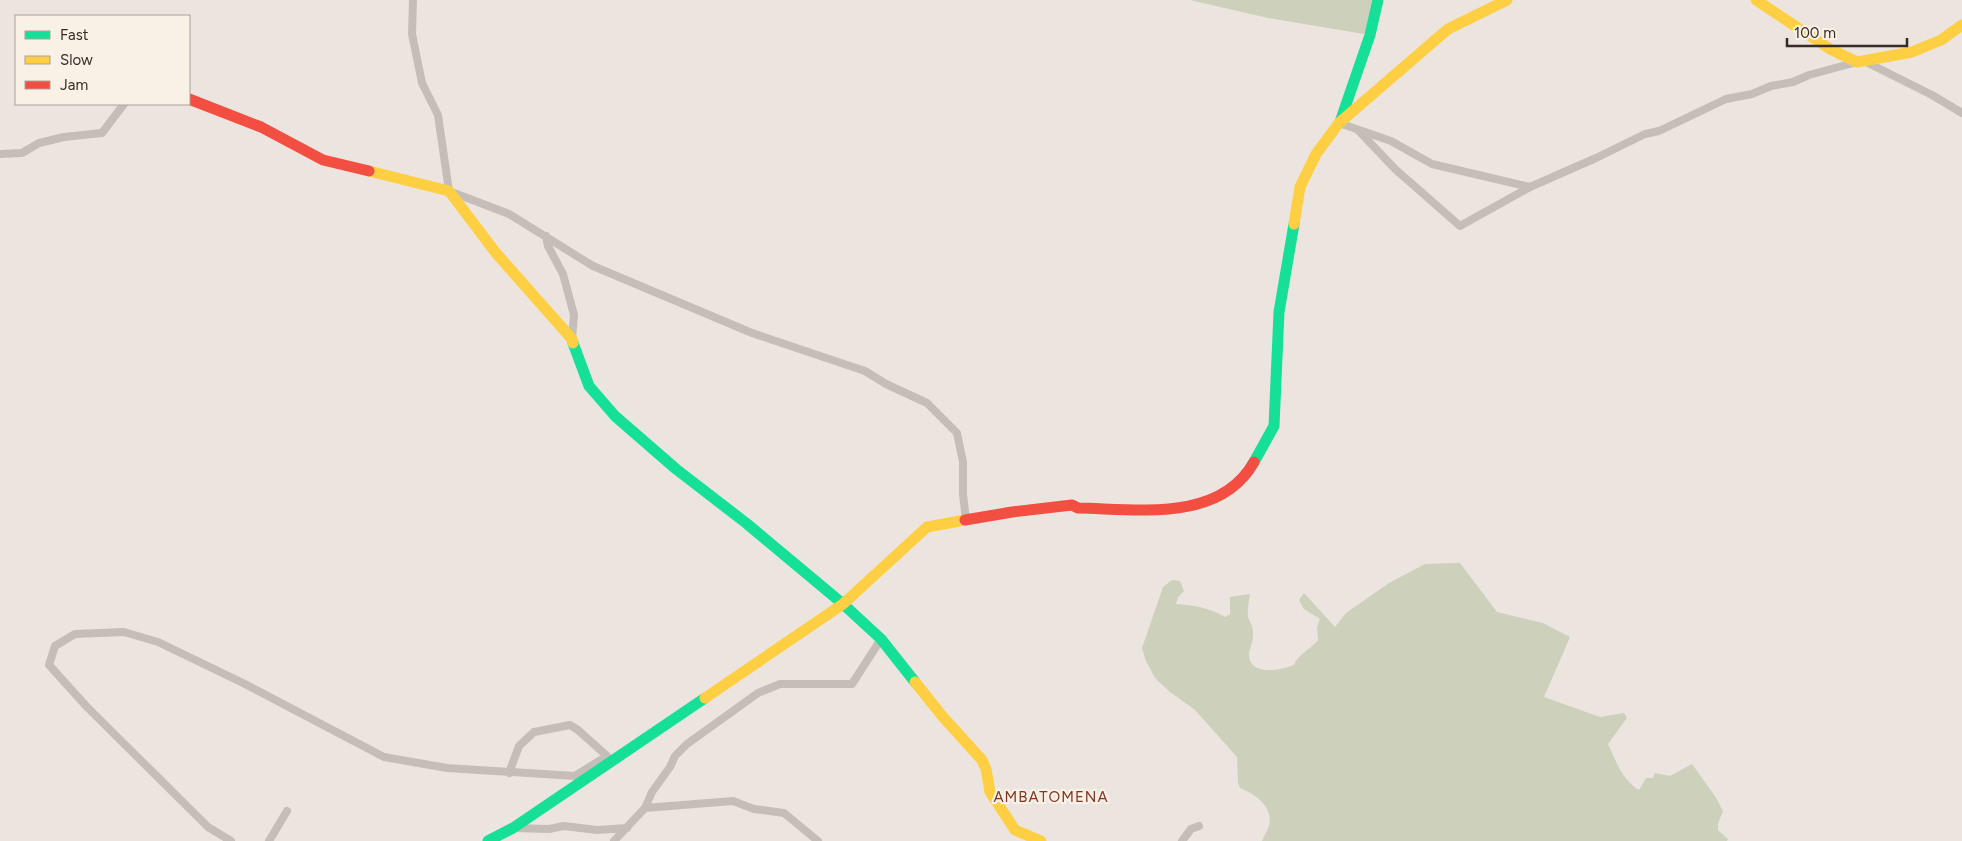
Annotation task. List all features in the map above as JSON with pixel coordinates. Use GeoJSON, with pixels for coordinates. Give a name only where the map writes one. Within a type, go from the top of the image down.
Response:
{"type":"FeatureCollection","features":[{"type":"Feature","properties":{"kind":"street"},"geometry":{"type":"LineString","coordinates":[[413,0],[412,34],[422,83],[438,115],[449,191],[496,253],[572,339],[589,386],[615,416],[676,469],[746,523],[843,604],[881,639],[943,717],[982,760],[986,769],[990,792],[1015,830],[1041,841]]}},
{"type":"Feature","properties":{"kind":"street"},"geometry":{"type":"LineString","coordinates":[[1339,123],[1370,35],[1378,0]]}},
{"type":"Feature","properties":{"kind":"street"},"geometry":{"type":"LineString","coordinates":[[488,841],[513,828],[610,759],[843,604],[927,527],[1012,512],[1072,506],[1078,508],[1165,510],[1180,508],[1198,504],[1239,482],[1251,467],[1274,426],[1279,312],[1300,187],[1316,154],[1339,123],[1448,29],[1507,0]]}},
{"type":"Feature","properties":{"kind":"street"},"geometry":{"type":"LineString","coordinates":[[1756,0],[1830,49],[1932,95],[1962,113]]}},
{"type":"Feature","properties":{"kind":"street"},"geometry":{"type":"LineString","coordinates":[[1358,130],[1395,169],[1460,226],[1530,187],[1645,134],[1659,131],[1726,99],[1752,94],[1771,86],[1793,82],[1809,75],[1912,52],[1941,40],[1962,25]]}},
{"type":"Feature","properties":{"kind":"street"},"geometry":{"type":"LineString","coordinates":[[190,99],[261,127],[323,160],[449,191],[509,214],[593,266],[752,333],[865,371],[886,384],[927,403],[957,434],[963,462],[966,520]]}},
{"type":"Feature","properties":{"kind":"street"},"geometry":{"type":"LineString","coordinates":[[0,154],[22,153],[39,143],[64,137],[102,133],[123,105]]}},
{"type":"Feature","properties":{"kind":"street"},"geometry":{"type":"LineString","coordinates":[[1339,123],[1391,141],[1432,164],[1530,187]]}},
{"type":"Feature","properties":{"kind":"street"},"geometry":{"type":"LineString","coordinates":[[546,236],[548,246],[564,274],[574,315],[572,339]]}},
{"type":"Feature","properties":{"kind":"street"},"geometry":{"type":"LineString","coordinates":[[231,841],[208,827],[81,700],[49,664],[55,646],[75,634],[124,632],[167,646],[243,683],[384,757],[446,768],[575,776],[610,759]]}},
{"type":"Feature","properties":{"kind":"street"},"geometry":{"type":"LineString","coordinates":[[614,841],[645,808],[652,792],[670,767],[675,756],[686,744],[758,693],[780,684],[817,686],[852,684],[881,639]]}},
{"type":"Feature","properties":{"kind":"street"},"geometry":{"type":"LineString","coordinates":[[509,772],[519,746],[534,732],[570,725],[610,759]]}},
{"type":"Feature","properties":{"kind":"street"},"geometry":{"type":"LineString","coordinates":[[645,808],[733,801],[754,809],[784,813],[818,841]]}},
{"type":"Feature","properties":{"kind":"street"},"geometry":{"type":"LineString","coordinates":[[269,841],[287,811]]}},
{"type":"Feature","properties":{"kind":"street"},"geometry":{"type":"LineString","coordinates":[[513,828],[549,829],[564,826],[597,830],[627,828]]}},
{"type":"Feature","properties":{"kind":"street"},"geometry":{"type":"LineString","coordinates":[[1182,841],[1191,829],[1199,826]]}},
{"type":"Feature","properties":{"kind":"green space"},"geometry":{"type":"Polygon","coordinates":[[[1190,0],[1377,0],[1370,35],[1268,18],[1190,0]]]}},
{"type":"Feature","properties":{"kind":"green space"},"geometry":{"type":"Polygon","coordinates":[[[1460,563],[1497,612],[1543,623],[1570,637],[1544,697],[1600,717],[1624,713],[1627,718],[1608,744],[1624,776],[1639,790],[1646,778],[1653,778],[1655,773],[1670,776],[1692,764],[1715,796],[1723,811],[1718,824],[1718,830],[1728,839],[1727,841],[1262,841],[1269,826],[1269,813],[1262,802],[1240,788],[1238,783],[1237,757],[1195,710],[1170,692],[1155,678],[1146,661],[1142,648],[1163,587],[1172,580],[1180,581],[1184,591],[1178,597],[1176,604],[1202,607],[1225,617],[1230,614],[1230,597],[1250,594],[1248,617],[1253,635],[1249,654],[1250,661],[1260,669],[1274,670],[1294,665],[1298,658],[1318,640],[1317,627],[1320,619],[1304,609],[1299,600],[1304,593],[1335,627],[1346,613],[1389,583],[1425,564],[1460,563]]]}},
{"type":"Feature","properties":{"kind":"traffic: fast"},"geometry":{"type":"LineString","coordinates":[[1340,122],[1370,35],[1378,0]]}},
{"type":"Feature","properties":{"kind":"traffic: fast"},"geometry":{"type":"LineString","coordinates":[[1254,462],[1274,426],[1279,312],[1294,224]]}},
{"type":"Feature","properties":{"kind":"traffic: fast"},"geometry":{"type":"LineString","coordinates":[[573,343],[589,386],[615,416],[676,469],[746,523],[843,604],[881,639],[915,682]]}},
{"type":"Feature","properties":{"kind":"traffic: fast"},"geometry":{"type":"LineString","coordinates":[[488,841],[513,828],[705,698]]}},
{"type":"Feature","properties":{"kind":"traffic: slow"},"geometry":{"type":"LineString","coordinates":[[1294,224],[1300,187],[1316,154],[1339,123],[1448,29],[1507,0]]}},
{"type":"Feature","properties":{"kind":"traffic: slow"},"geometry":{"type":"LineString","coordinates":[[1756,0],[1830,49],[1857,62],[1912,52],[1941,40],[1962,25]]}},
{"type":"Feature","properties":{"kind":"traffic: slow"},"geometry":{"type":"LineString","coordinates":[[369,171],[449,191],[496,253],[572,339],[573,343]]}},
{"type":"Feature","properties":{"kind":"traffic: slow"},"geometry":{"type":"LineString","coordinates":[[705,698],[843,604],[927,527],[965,520]]}},
{"type":"Feature","properties":{"kind":"traffic: slow"},"geometry":{"type":"LineString","coordinates":[[915,682],[943,717],[982,760],[986,769],[990,792],[1015,830],[1041,841]]}},
{"type":"Feature","properties":{"kind":"traffic: jam"},"geometry":{"type":"LineString","coordinates":[[190,99],[261,127],[323,160],[369,171]]}},
{"type":"Feature","properties":{"kind":"traffic: jam"},"geometry":{"type":"LineString","coordinates":[[965,520],[1072,505],[1078,508],[1150,510],[1199,504],[1220,495],[1239,482],[1254,462]]}},
{"type":"Feature","properties":{"kind":"district","name":"AMBATOMENA"},"geometry":{"type":"Point","coordinates":[1051,797]}}]}
